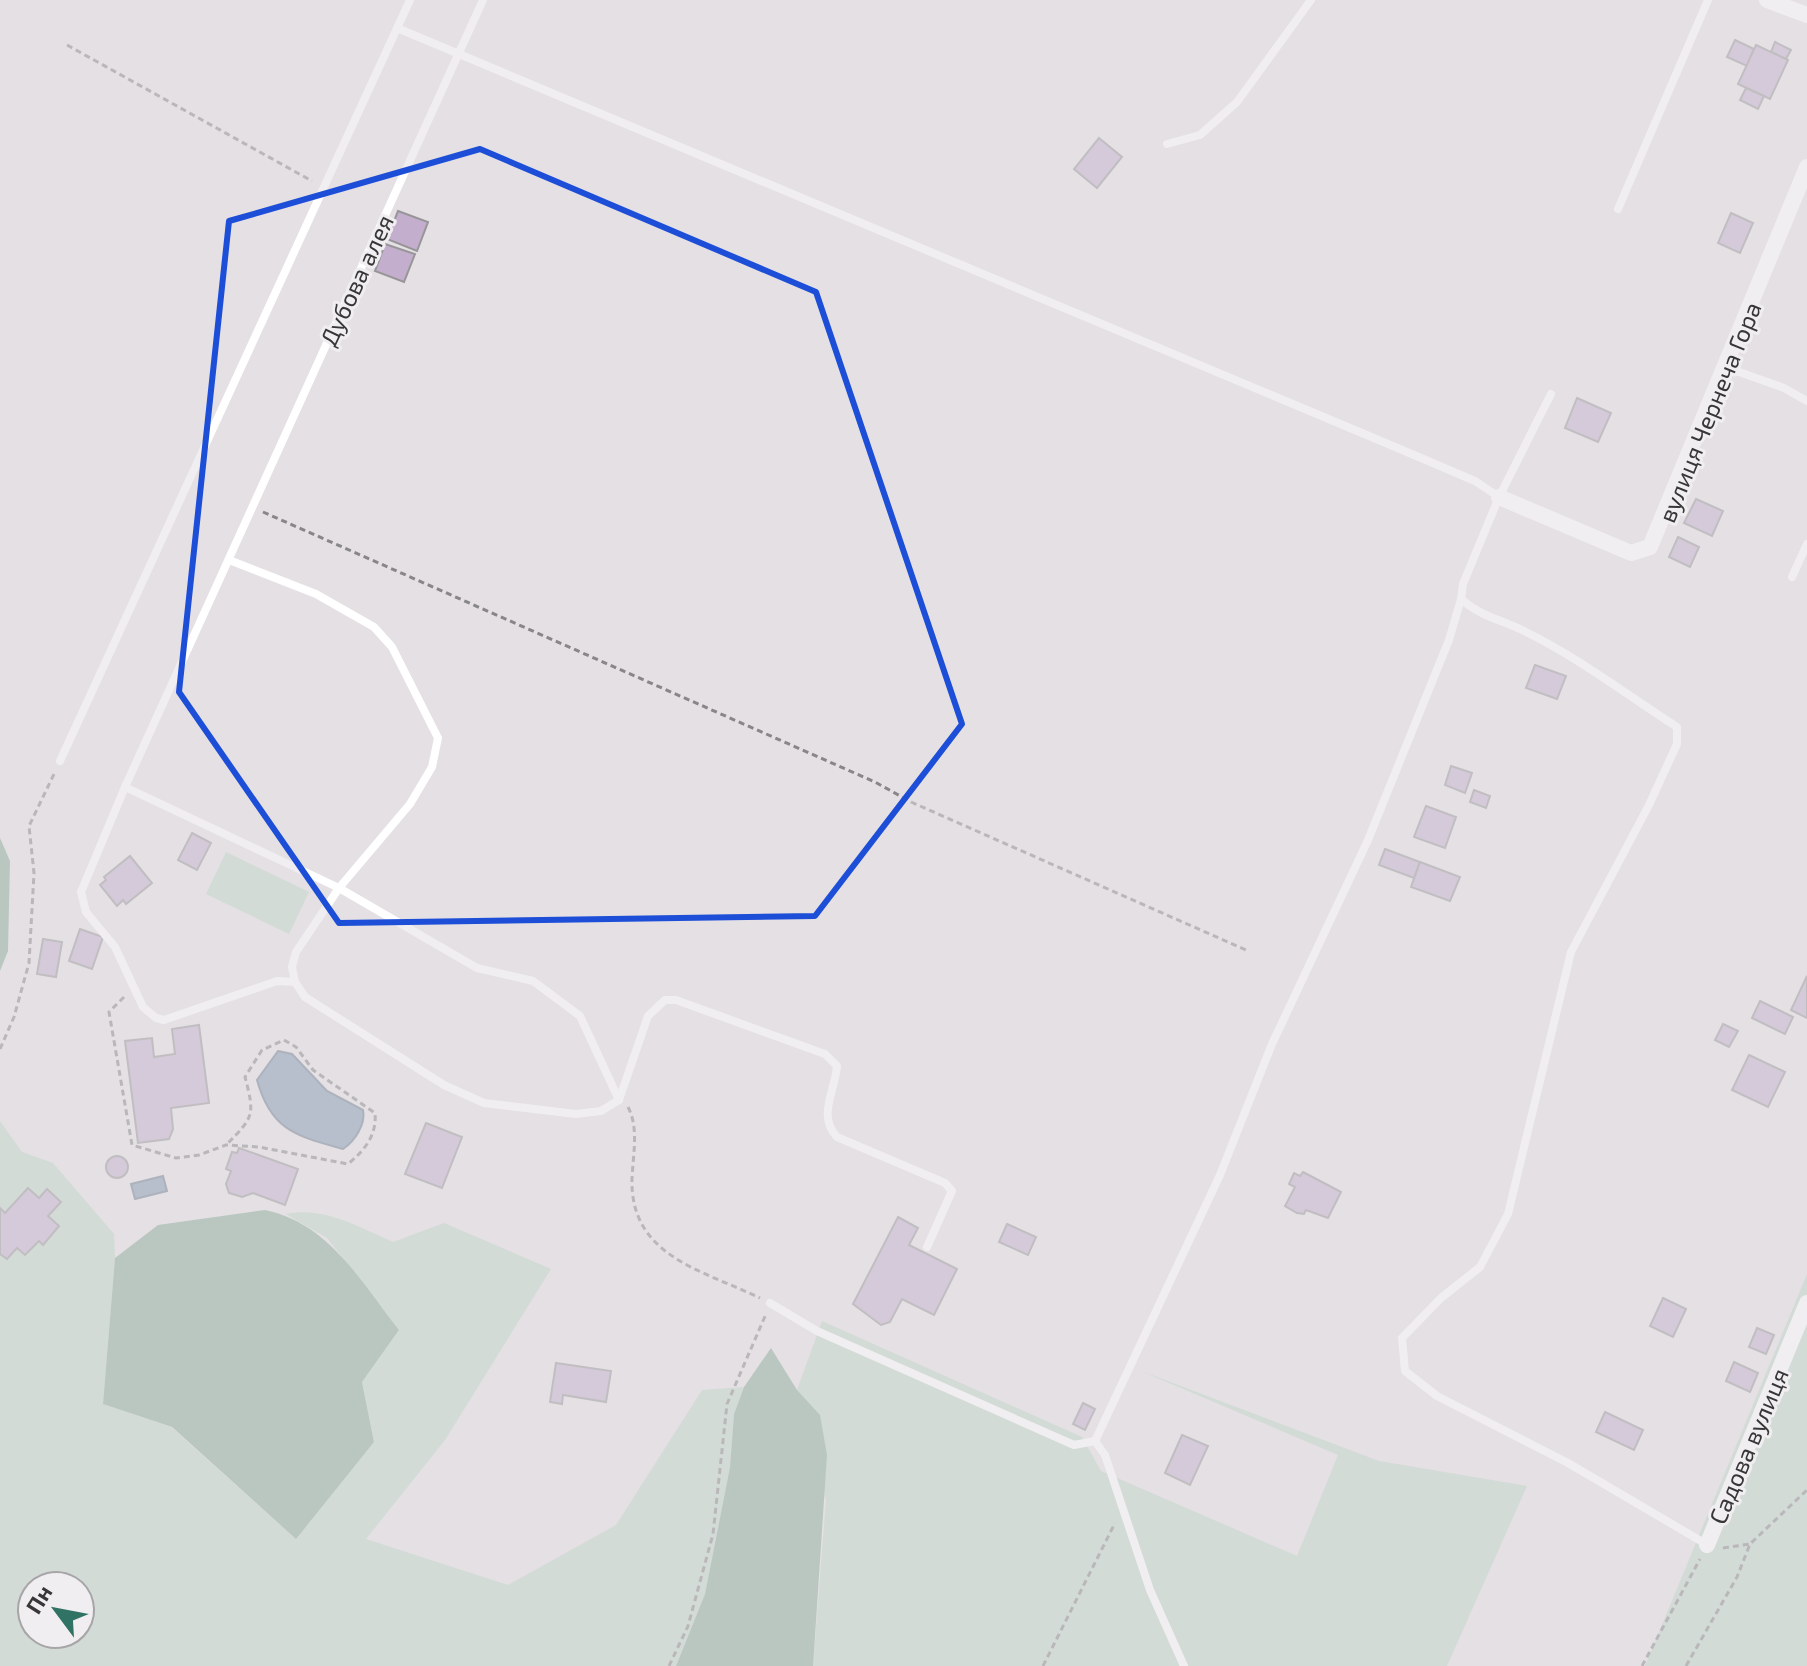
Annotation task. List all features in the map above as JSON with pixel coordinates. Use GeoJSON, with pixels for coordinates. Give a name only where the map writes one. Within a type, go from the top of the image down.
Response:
{"type":"FeatureCollection","features":[{"type":"Feature","properties":{"kind":"street"},"geometry":{"type":"LineString","coordinates":[[1767,0],[1807,15]]}},
{"type":"Feature","properties":{"kind":"street","name":"вулиця Чернеча Гора"},"geometry":{"type":"LineString","coordinates":[[1499,497],[1631,553],[1650,547],[1807,167]]}},
{"type":"Feature","properties":{"kind":"street","name":"Садова вулиця"},"geometry":{"type":"LineString","coordinates":[[1707,1545],[1807,1303]]}},
{"type":"Feature","properties":{"kind":"lane"},"geometry":{"type":"LineString","coordinates":[[60,761],[410,0]]}},
{"type":"Feature","properties":{"kind":"lane","name":"Дубова алея"},"geometry":{"type":"LineString","coordinates":[[134,987],[115,947],[86,912],[81,892],[125,787],[483,0]]}},
{"type":"Feature","properties":{"kind":"lane"},"geometry":{"type":"LineString","coordinates":[[1167,144],[1200,135],[1237,102],[1311,0]]}},
{"type":"Feature","properties":{"kind":"lane"},"geometry":{"type":"LineString","coordinates":[[1618,209],[1708,0]]}},
{"type":"Feature","properties":{"kind":"lane"},"geometry":{"type":"LineString","coordinates":[[397,28],[1400,449],[1475,481],[1499,497]]}},
{"type":"Feature","properties":{"kind":"lane"},"geometry":{"type":"LineString","coordinates":[[1725,367],[1784,388],[1807,401]]}},
{"type":"Feature","properties":{"kind":"lane"},"geometry":{"type":"LineString","coordinates":[[1095,1441],[1220,1175],[1272,1044],[1368,840],[1449,640],[1463,584],[1499,497],[1551,394]]}},
{"type":"Feature","properties":{"kind":"lane"},"geometry":{"type":"LineString","coordinates":[[1792,577],[1807,544]]}},
{"type":"Feature","properties":{"kind":"lane"},"geometry":{"type":"LineString","coordinates":[[229,560],[316,594],[374,627],[392,647],[438,738],[432,767],[410,804],[339,888],[296,952],[292,967],[295,982],[305,997],[394,1056],[444,1085],[484,1103],[576,1114],[601,1111],[619,1100],[648,1016],[665,1000],[676,1000],[825,1054],[837,1066],[827,1120],[837,1137],[950,1187],[952,1197],[927,1247]]}},
{"type":"Feature","properties":{"kind":"lane"},"geometry":{"type":"LineString","coordinates":[[1461,599],[1476,613],[1524,630],[1585,666],[1677,727],[1677,744],[1649,805],[1571,952],[1508,1214],[1480,1267],[1441,1298],[1402,1338],[1405,1371],[1437,1396],[1568,1463],[1707,1545]]}},
{"type":"Feature","properties":{"kind":"lane"},"geometry":{"type":"LineString","coordinates":[[125,787],[339,888],[477,968],[533,981],[580,1016],[619,1100]]}},
{"type":"Feature","properties":{"kind":"lane"},"geometry":{"type":"LineString","coordinates":[[134,987],[148,1012],[164,1020],[277,981],[295,982]]}},
{"type":"Feature","properties":{"kind":"lane"},"geometry":{"type":"LineString","coordinates":[[770,1303],[817,1331],[1074,1445],[1095,1441]]}},
{"type":"Feature","properties":{"kind":"lane"},"geometry":{"type":"LineString","coordinates":[[1095,1441],[1105,1455],[1150,1590],[1184,1666]]}},
{"type":"Feature","properties":{"kind":"path"},"geometry":{"type":"LineString","coordinates":[[67,45],[323,187]]}},
{"type":"Feature","properties":{"kind":"path"},"geometry":{"type":"LineString","coordinates":[[252,507],[875,782],[911,802],[1246,950]]}},
{"type":"Feature","properties":{"kind":"path"},"geometry":{"type":"LineString","coordinates":[[0,1049],[14,1017],[29,963],[34,873],[29,826],[60,761]]}},
{"type":"Feature","properties":{"kind":"path"},"geometry":{"type":"LineString","coordinates":[[134,987],[109,1012],[132,1145],[176,1158],[199,1155],[226,1145],[250,1121],[253,1108],[245,1077],[262,1050],[284,1040],[296,1047],[313,1070],[375,1113],[376,1128],[361,1153],[348,1164],[291,1151],[226,1145]]}},
{"type":"Feature","properties":{"kind":"path"},"geometry":{"type":"LineString","coordinates":[[619,1100],[629,1107],[636,1125],[632,1189],[644,1233],[659,1249],[770,1303],[727,1404],[713,1534],[688,1626],[669,1666]]}},
{"type":"Feature","properties":{"kind":"path"},"geometry":{"type":"LineString","coordinates":[[1686,1666],[1737,1577],[1750,1544],[1807,1490]]}},
{"type":"Feature","properties":{"kind":"path"},"geometry":{"type":"LineString","coordinates":[[1043,1666],[1124,1505]]}},
{"type":"Feature","properties":{"kind":"path"},"geometry":{"type":"LineString","coordinates":[[1642,1666],[1707,1545],[1730,1550],[1750,1544]]}},
{"type":"Feature","properties":{"kind":"highlighted area"},"geometry":{"type":"Polygon","coordinates":[[[480,149],[816,292],[962,724],[815,916],[339,923],[179,692],[229,221],[480,149]]]}},
{"type":"Feature","properties":{"kind":"green space"},"geometry":{"type":"Polygon","coordinates":[[[0,838],[10,861],[8,951],[0,971],[0,838]]]}},
{"type":"Feature","properties":{"kind":"green space"},"geometry":{"type":"Polygon","coordinates":[[[226,852],[309,892],[289,934],[206,894],[226,852]]]}},
{"type":"Feature","properties":{"kind":"green space"},"geometry":{"type":"Polygon","coordinates":[[[0,1121],[22,1152],[53,1163],[114,1234],[115,1258],[103,1404],[171,1427],[295,1538],[374,1442],[362,1382],[399,1330],[327,1238],[286,1214],[327,1215],[393,1242],[444,1223],[551,1269],[445,1440],[366,1539],[508,1585],[616,1525],[702,1390],[744,1387],[734,1414],[730,1467],[705,1594],[676,1666],[0,1666],[0,1121]]]}},
{"type":"Feature","properties":{"kind":"green space"},"geometry":{"type":"Polygon","coordinates":[[[265,1210],[308,1227],[326,1241],[357,1274],[399,1330],[362,1382],[374,1442],[296,1539],[172,1427],[103,1404],[115,1258],[158,1225],[265,1210]]]}},
{"type":"Feature","properties":{"kind":"green space"},"geometry":{"type":"Polygon","coordinates":[[[1807,1274],[1807,1666],[1645,1666],[1807,1274]]]}},
{"type":"Feature","properties":{"kind":"green space"},"geometry":{"type":"Polygon","coordinates":[[[822,1321],[1082,1437],[1101,1471],[1297,1556],[1338,1455],[1141,1371],[1379,1461],[1527,1486],[1447,1666],[813,1666],[826,1500],[797,1390],[822,1321]]]}},
{"type":"Feature","properties":{"kind":"green space"},"geometry":{"type":"Polygon","coordinates":[[[771,1348],[797,1390],[820,1415],[827,1455],[813,1666],[676,1666],[705,1594],[730,1467],[734,1414],[744,1387],[771,1348]]]}},
{"type":"Feature","properties":{"kind":"water"},"geometry":{"type":"Polygon","coordinates":[[[278,1051],[292,1054],[327,1091],[363,1110],[359,1132],[343,1149],[299,1135],[278,1121],[270,1110],[257,1080],[278,1051]]]}},
{"type":"Feature","properties":{"kind":"water"},"geometry":{"type":"Polygon","coordinates":[[[163,1176],[167,1191],[135,1199],[131,1184],[163,1176]]]}},
{"type":"Feature","properties":{"kind":"building"},"geometry":{"type":"Polygon","coordinates":[[[1735,40],[1754,49],[1747,66],[1727,57],[1735,40]]]}},
{"type":"Feature","properties":{"kind":"building"},"geometry":{"type":"Polygon","coordinates":[[[1775,42],[1791,50],[1786,59],[1771,52],[1775,42]]]}},
{"type":"Feature","properties":{"kind":"building"},"geometry":{"type":"Polygon","coordinates":[[[1756,45],[1788,60],[1770,99],[1738,84],[1756,45]]]}},
{"type":"Feature","properties":{"kind":"building"},"geometry":{"type":"Polygon","coordinates":[[[1746,88],[1764,96],[1758,109],[1740,100],[1746,88]]]}},
{"type":"Feature","properties":{"kind":"building"},"geometry":{"type":"Polygon","coordinates":[[[1099,138],[1122,157],[1097,188],[1074,169],[1099,138]]]}},
{"type":"Feature","properties":{"kind":"building"},"geometry":{"type":"Polygon","coordinates":[[[398,211],[428,222],[417,251],[387,239],[398,211]]]}},
{"type":"Feature","properties":{"kind":"building"},"geometry":{"type":"Polygon","coordinates":[[[1731,213],[1753,223],[1740,253],[1718,243],[1731,213]]]}},
{"type":"Feature","properties":{"kind":"building"},"geometry":{"type":"Polygon","coordinates":[[[385,244],[415,254],[404,282],[375,271],[385,244]]]}},
{"type":"Feature","properties":{"kind":"building"},"geometry":{"type":"Polygon","coordinates":[[[1577,398],[1611,413],[1598,442],[1565,428],[1577,398]]]}},
{"type":"Feature","properties":{"kind":"building"},"geometry":{"type":"Polygon","coordinates":[[[1696,499],[1723,511],[1712,536],[1684,523],[1696,499]]]}},
{"type":"Feature","properties":{"kind":"building"},"geometry":{"type":"Polygon","coordinates":[[[1678,537],[1699,547],[1690,567],[1669,557],[1678,537]]]}},
{"type":"Feature","properties":{"kind":"building"},"geometry":{"type":"Polygon","coordinates":[[[1535,665],[1566,676],[1557,699],[1526,688],[1535,665]]]}},
{"type":"Feature","properties":{"kind":"building"},"geometry":{"type":"Polygon","coordinates":[[[1451,766],[1472,773],[1465,793],[1445,785],[1451,766]]]}},
{"type":"Feature","properties":{"kind":"building"},"geometry":{"type":"Polygon","coordinates":[[[1474,790],[1490,796],[1486,808],[1470,802],[1474,790]]]}},
{"type":"Feature","properties":{"kind":"building"},"geometry":{"type":"Polygon","coordinates":[[[1426,806],[1456,817],[1445,848],[1414,837],[1426,806]]]}},
{"type":"Feature","properties":{"kind":"building"},"geometry":{"type":"Polygon","coordinates":[[[192,833],[211,843],[197,870],[178,860],[192,833]]]}},
{"type":"Feature","properties":{"kind":"building"},"geometry":{"type":"Polygon","coordinates":[[[1385,849],[1420,862],[1414,878],[1379,865],[1385,849]]]}},
{"type":"Feature","properties":{"kind":"building"},"geometry":{"type":"Polygon","coordinates":[[[130,856],[152,883],[126,904],[123,900],[117,906],[100,885],[106,880],[104,877],[130,856]]]}},
{"type":"Feature","properties":{"kind":"building"},"geometry":{"type":"Polygon","coordinates":[[[1420,862],[1460,877],[1450,901],[1411,887],[1420,862]]]}},
{"type":"Feature","properties":{"kind":"building"},"geometry":{"type":"Polygon","coordinates":[[[80,929],[103,937],[92,969],[69,961],[80,929]]]}},
{"type":"Feature","properties":{"kind":"building"},"geometry":{"type":"Polygon","coordinates":[[[43,939],[62,942],[56,977],[37,974],[43,939]]]}},
{"type":"Feature","properties":{"kind":"building"},"geometry":{"type":"Polygon","coordinates":[[[1807,976],[1807,1018],[1791,1010],[1807,976]]]}},
{"type":"Feature","properties":{"kind":"building"},"geometry":{"type":"Polygon","coordinates":[[[1760,1001],[1793,1017],[1785,1034],[1752,1018],[1760,1001]]]}},
{"type":"Feature","properties":{"kind":"building"},"geometry":{"type":"Polygon","coordinates":[[[1723,1024],[1738,1031],[1729,1047],[1715,1040],[1723,1024]]]}},
{"type":"Feature","properties":{"kind":"building"},"geometry":{"type":"Polygon","coordinates":[[[199,1025],[209,1103],[171,1108],[173,1129],[169,1139],[138,1143],[125,1041],[152,1038],[154,1057],[175,1054],[172,1029],[199,1025]]]}},
{"type":"Feature","properties":{"kind":"building"},"geometry":{"type":"Polygon","coordinates":[[[1749,1055],[1785,1072],[1768,1107],[1732,1090],[1749,1055]]]}},
{"type":"Feature","properties":{"kind":"building"},"geometry":{"type":"Polygon","coordinates":[[[426,1123],[462,1137],[442,1188],[405,1174],[426,1123]]]}},
{"type":"Feature","properties":{"kind":"building"},"geometry":{"type":"Polygon","coordinates":[[[239,1148],[298,1169],[285,1205],[253,1193],[242,1197],[229,1193],[226,1184],[231,1171],[226,1169],[232,1152],[237,1153],[239,1148]]]}},
{"type":"Feature","properties":{"kind":"building"},"geometry":{"type":"Polygon","coordinates":[[[117,1156],[128,1167],[117,1178],[106,1167],[117,1156]]]}},
{"type":"Feature","properties":{"kind":"building"},"geometry":{"type":"Polygon","coordinates":[[[1303,1172],[1341,1192],[1328,1218],[1306,1210],[1304,1214],[1297,1213],[1285,1206],[1295,1187],[1289,1184],[1294,1173],[1300,1176],[1303,1172]]]}},
{"type":"Feature","properties":{"kind":"building"},"geometry":{"type":"Polygon","coordinates":[[[28,1188],[39,1198],[47,1189],[61,1202],[48,1216],[59,1226],[43,1245],[39,1241],[25,1255],[17,1248],[7,1259],[0,1254],[0,1208],[5,1213],[28,1188]]]}},
{"type":"Feature","properties":{"kind":"building"},"geometry":{"type":"Polygon","coordinates":[[[898,1217],[918,1228],[909,1245],[957,1269],[934,1315],[902,1299],[890,1322],[881,1325],[853,1304],[898,1217]]]}},
{"type":"Feature","properties":{"kind":"building"},"geometry":{"type":"Polygon","coordinates":[[[1007,1224],[1036,1237],[1028,1255],[999,1242],[1007,1224]]]}},
{"type":"Feature","properties":{"kind":"building"},"geometry":{"type":"Polygon","coordinates":[[[1663,1298],[1686,1309],[1673,1337],[1650,1326],[1663,1298]]]}},
{"type":"Feature","properties":{"kind":"building"},"geometry":{"type":"Polygon","coordinates":[[[1757,1328],[1774,1335],[1766,1354],[1749,1347],[1757,1328]]]}},
{"type":"Feature","properties":{"kind":"building"},"geometry":{"type":"Polygon","coordinates":[[[1734,1362],[1758,1373],[1750,1392],[1726,1381],[1734,1362]]]}},
{"type":"Feature","properties":{"kind":"building"},"geometry":{"type":"Polygon","coordinates":[[[556,1363],[611,1371],[606,1402],[563,1395],[562,1404],[550,1402],[556,1363]]]}},
{"type":"Feature","properties":{"kind":"building"},"geometry":{"type":"Polygon","coordinates":[[[1083,1403],[1095,1409],[1085,1430],[1073,1424],[1083,1403]]]}},
{"type":"Feature","properties":{"kind":"building"},"geometry":{"type":"Polygon","coordinates":[[[1605,1412],[1643,1430],[1634,1450],[1596,1432],[1605,1412]]]}},
{"type":"Feature","properties":{"kind":"building"},"geometry":{"type":"Polygon","coordinates":[[[1182,1435],[1208,1446],[1190,1485],[1165,1473],[1182,1435]]]}}]}
